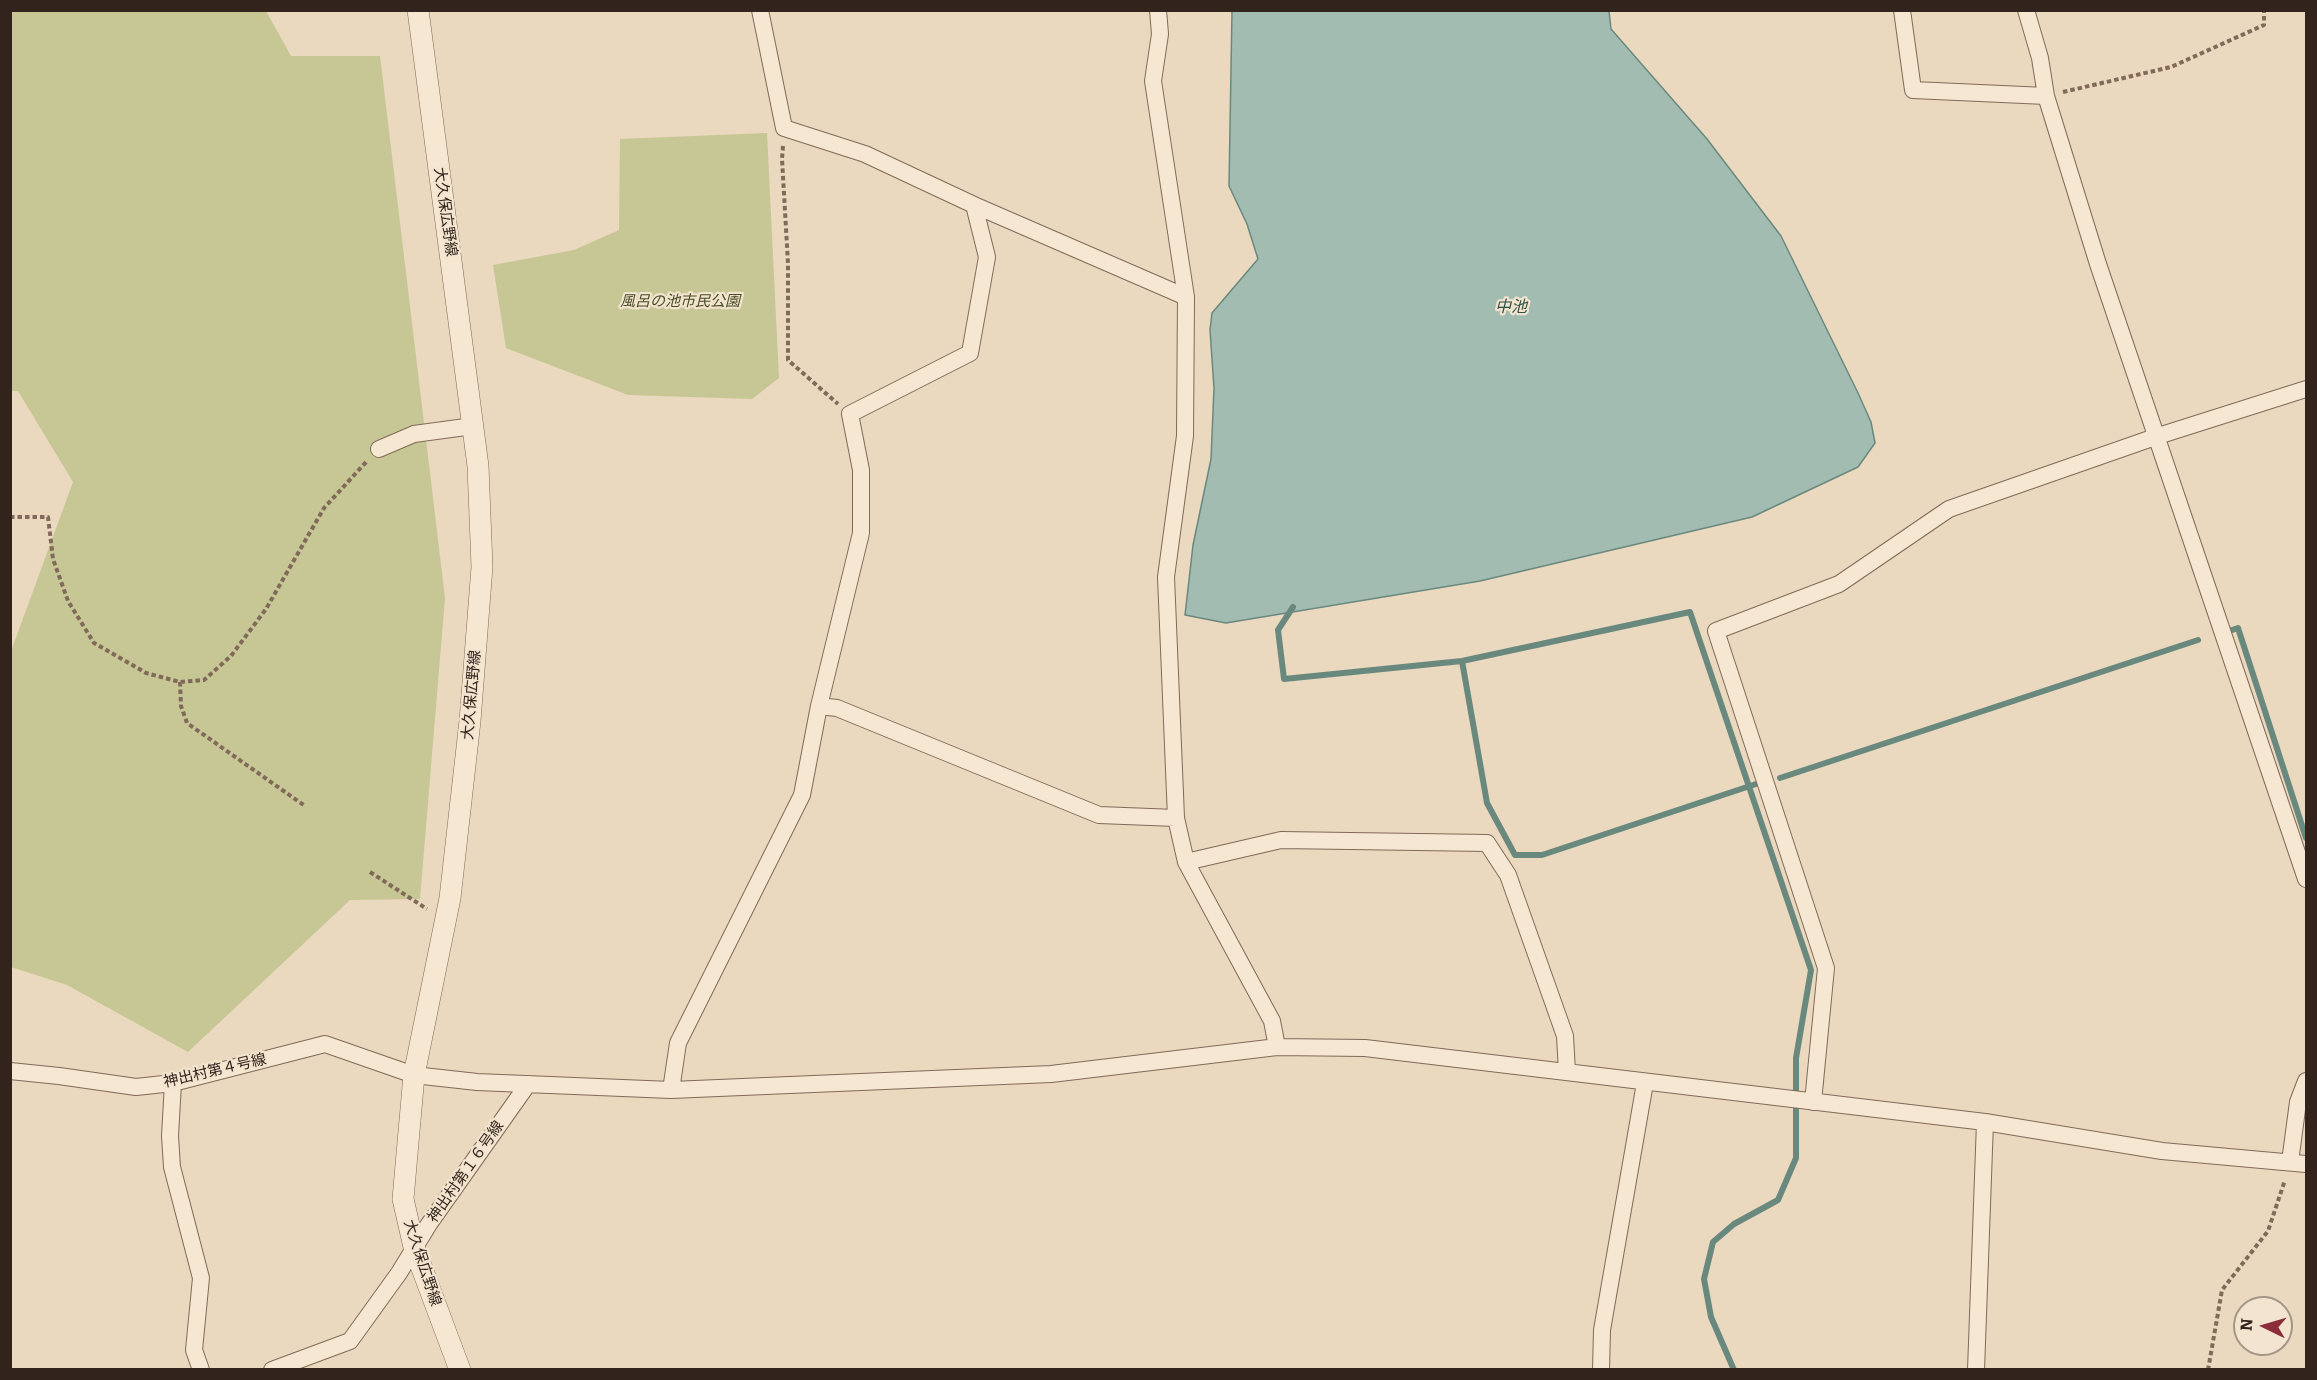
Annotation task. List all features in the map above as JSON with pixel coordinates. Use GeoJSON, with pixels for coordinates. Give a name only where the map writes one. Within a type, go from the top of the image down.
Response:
{"type":"FeatureCollection","features":[{"type":"Feature","properties":{"kind":"street","name":"大久保広野線"},"geometry":{"type":"LineString","coordinates":[[418,10],[478,466],[482,567],[470,721],[450,898],[414,1076],[403,1199],[414,1247],[460,1370]]}},
{"type":"Feature","properties":{"kind":"street"},"geometry":{"type":"LineString","coordinates":[[760,10],[784,128],[865,154],[974,205],[1186,297]]}},
{"type":"Feature","properties":{"kind":"street"},"geometry":{"type":"LineString","coordinates":[[1158,10],[1160,34],[1153,81],[1186,297],[1185,436],[1166,577],[1176,818],[1186,862],[1272,1021],[1277,1047]]}},
{"type":"Feature","properties":{"kind":"street"},"geometry":{"type":"LineString","coordinates":[[1902,10],[1913,90],[2046,96]]}},
{"type":"Feature","properties":{"kind":"street"},"geometry":{"type":"LineString","coordinates":[[2026,10],[2040,58],[2046,96],[2098,264],[2307,879]]}},
{"type":"Feature","properties":{"kind":"street"},"geometry":{"type":"LineString","coordinates":[[671,1090],[678,1043],[802,795],[819,706],[861,533],[861,470],[850,414],[970,353],[987,256],[974,205]]}},
{"type":"Feature","properties":{"kind":"street"},"geometry":{"type":"LineString","coordinates":[[1813,1102],[1826,968],[1716,631],[1839,584],[1949,508],[2158,436],[2307,389]]}},
{"type":"Feature","properties":{"kind":"street"},"geometry":{"type":"LineString","coordinates":[[379,448],[414,434],[473,426]]}},
{"type":"Feature","properties":{"kind":"street"},"geometry":{"type":"LineString","coordinates":[[819,706],[837,708],[1099,815],[1176,818]]}},
{"type":"Feature","properties":{"kind":"street"},"geometry":{"type":"LineString","coordinates":[[1186,862],[1281,840],[1487,843],[1508,875],[1565,1036],[1567,1072]]}},
{"type":"Feature","properties":{"kind":"street","name":"神出村第４号線"},"geometry":{"type":"LineString","coordinates":[[10,1071],[135,1087],[173,1083],[325,1044],[414,1076],[477,1082],[671,1090],[1051,1074],[1277,1047],[1365,1048],[1985,1122],[2162,1151],[2299,1163]]}},
{"type":"Feature","properties":{"kind":"street"},"geometry":{"type":"LineString","coordinates":[[2299,1163],[2298,1102],[2307,1082]]}},
{"type":"Feature","properties":{"kind":"street"},"geometry":{"type":"LineString","coordinates":[[173,1083],[170,1136],[172,1167],[201,1278],[194,1350],[201,1370]]}},
{"type":"Feature","properties":{"kind":"street"},"geometry":{"type":"LineString","coordinates":[[1601,1370],[1602,1330],[1645,1083]]}},
{"type":"Feature","properties":{"kind":"street","name":"神出村第１６号線"},"geometry":{"type":"LineString","coordinates":[[272,1370],[350,1341],[528,1084]]}},
{"type":"Feature","properties":{"kind":"street"},"geometry":{"type":"LineString","coordinates":[[1976,1370],[1985,1122]]}},
{"type":"Feature","properties":{"kind":"path"},"geometry":{"type":"LineString","coordinates":[[2046,96],[2170,67],[2264,25],[2264,10]]}},
{"type":"Feature","properties":{"kind":"path"},"geometry":{"type":"LineString","coordinates":[[784,128],[782,159],[788,263],[788,360],[850,414]]}},
{"type":"Feature","properties":{"kind":"path"},"geometry":{"type":"LineString","coordinates":[[10,517],[48,518],[53,559],[68,602],[94,643],[146,673],[180,682],[204,680],[231,656],[266,609],[324,508],[379,448]]}},
{"type":"Feature","properties":{"kind":"path"},"geometry":{"type":"LineString","coordinates":[[180,682],[181,706],[187,723],[306,806]]}},
{"type":"Feature","properties":{"kind":"path"},"geometry":{"type":"LineString","coordinates":[[370,872],[446,920]]}},
{"type":"Feature","properties":{"kind":"path"},"geometry":{"type":"LineString","coordinates":[[2208,1370],[2222,1290],[2268,1231],[2299,1163]]}},
{"type":"Feature","properties":{"kind":"green space"},"geometry":{"type":"Polygon","coordinates":[[[11,11],[266,11],[291,56],[380,56],[445,598],[420,899],[350,900],[188,1052],[67,985],[11,967],[10,654],[73,482],[18,391],[11,391],[11,11]]]}},
{"type":"Feature","properties":{"kind":"green space","name":"風呂の池市民公園"},"geometry":{"type":"Polygon","coordinates":[[[767,133],[779,378],[752,399],[628,395],[506,348],[493,265],[574,250],[619,230],[620,139],[767,133]]]}},
{"type":"Feature","properties":{"kind":"water","name":"中池"},"geometry":{"type":"Polygon","coordinates":[[[1232,11],[1609,11],[1611,29],[1707,139],[1781,236],[1858,393],[1871,422],[1875,443],[1858,467],[1752,517],[1480,581],[1226,623],[1185,615],[1193,545],[1211,459],[1214,388],[1210,330],[1212,313],[1258,259],[1247,224],[1229,186],[1232,11]]]}},
{"type":"Feature","properties":{"kind":"waterway"},"geometry":{"type":"LineString","coordinates":[[1293,607],[1278,630],[1284,679],[1462,661],[1690,612],[1811,970],[1796,1058],[1796,1158],[1778,1200],[1734,1224],[1713,1242],[1704,1279],[1711,1317],[1734,1370]]}},
{"type":"Feature","properties":{"kind":"waterway"},"geometry":{"type":"LineString","coordinates":[[2232,630],[2238,628],[2306,838]]}},
{"type":"Feature","properties":{"kind":"waterway"},"geometry":{"type":"LineString","coordinates":[[1780,778],[2198,640]]}},
{"type":"Feature","properties":{"kind":"waterway"},"geometry":{"type":"LineString","coordinates":[[1462,661],[1487,803],[1515,855],[1542,855],[1756,784]]}}]}
